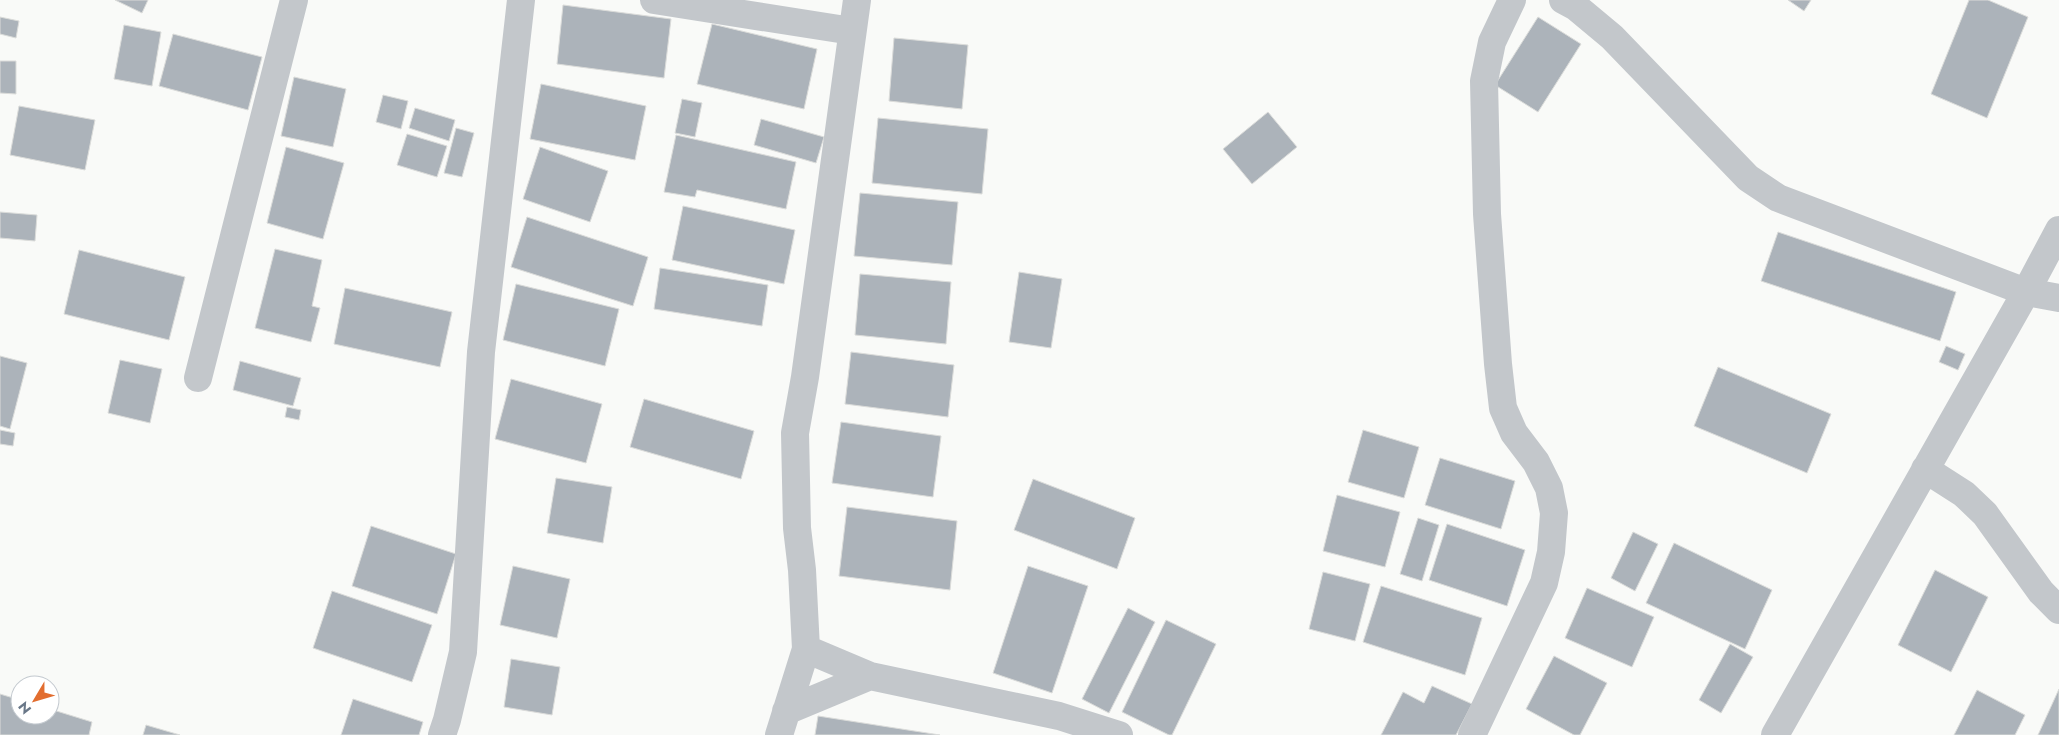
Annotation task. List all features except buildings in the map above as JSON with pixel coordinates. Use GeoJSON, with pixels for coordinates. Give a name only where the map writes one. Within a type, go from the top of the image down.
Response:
{"type":"FeatureCollection","features":[{"type":"Feature","properties":{"kind":"street"},"geometry":{"type":"LineString","coordinates":[[198,378],[294,0]]}},
{"type":"Feature","properties":{"kind":"street"},"geometry":{"type":"LineString","coordinates":[[442,735],[464,652],[481,352],[521,0]]}},
{"type":"Feature","properties":{"kind":"street"},"geometry":{"type":"LineString","coordinates":[[654,0],[852,31]]}},
{"type":"Feature","properties":{"kind":"street"},"geometry":{"type":"LineString","coordinates":[[783,723],[806,649],[802,570],[797,528],[795,433],[805,376],[857,0]]}},
{"type":"Feature","properties":{"kind":"street"},"geometry":{"type":"LineString","coordinates":[[1472,735],[1544,583],[1551,552],[1554,513],[1549,488],[1536,462],[1514,432],[1504,408],[1498,364],[1487,214],[1484,81],[1492,42],[1512,0]]}},
{"type":"Feature","properties":{"kind":"street"},"geometry":{"type":"LineString","coordinates":[[1563,0],[1612,37],[1748,178],[1778,198],[2026,292],[2059,298]]}},
{"type":"Feature","properties":{"kind":"street"},"geometry":{"type":"LineString","coordinates":[[1775,735],[2026,292],[2059,230]]}},
{"type":"Feature","properties":{"kind":"street"},"geometry":{"type":"LineString","coordinates":[[1926,469],[1964,494],[1985,514],[2042,592],[2059,610]]}},
{"type":"Feature","properties":{"kind":"street"},"geometry":{"type":"LineString","coordinates":[[806,649],[870,676],[1059,716],[1119,735]]}},
{"type":"Feature","properties":{"kind":"street"},"geometry":{"type":"LineString","coordinates":[[783,723],[870,676]]}}]}
